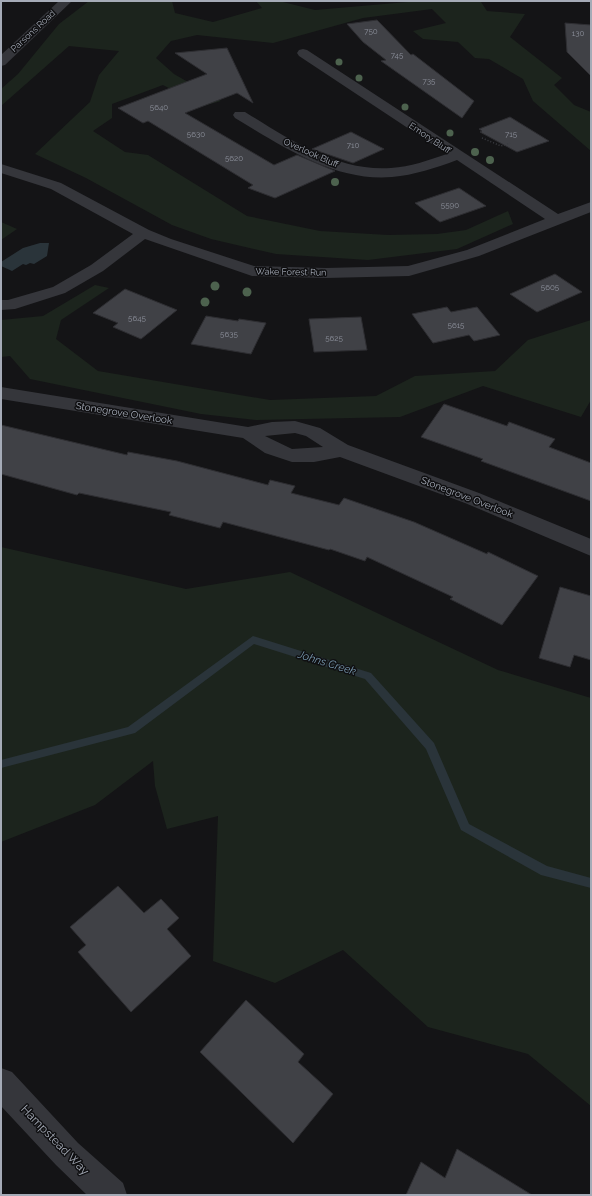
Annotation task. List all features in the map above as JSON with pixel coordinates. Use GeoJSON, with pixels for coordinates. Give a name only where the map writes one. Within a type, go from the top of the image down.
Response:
{"type":"FeatureCollection","features":[{"type":"Feature","properties":{"kind":"street","name":"Parsons Road"},"geometry":{"type":"LineString","coordinates":[[1,62],[45,19],[66,1]]}},
{"type":"Feature","properties":{"kind":"street","name":"Emory Bluff"},"geometry":{"type":"LineString","coordinates":[[303,53],[456,156],[558,221]]}},
{"type":"Feature","properties":{"kind":"street","name":"Overlook Bluff"},"geometry":{"type":"LineString","coordinates":[[240,115],[279,138],[332,164],[360,172],[383,173],[413,170],[456,156]]}},
{"type":"Feature","properties":{"kind":"street","name":"Wake Forest Run"},"geometry":{"type":"LineString","coordinates":[[1,168],[56,186],[144,233],[165,242],[252,271],[326,273],[408,271],[473,253],[591,207]]}},
{"type":"Feature","properties":{"kind":"street"},"geometry":{"type":"LineString","coordinates":[[1,305],[9,305],[59,290],[97,268],[144,233]]}},
{"type":"Feature","properties":{"kind":"street","name":"Stonegrove Overlook"},"geometry":{"type":"LineString","coordinates":[[1,393],[248,433],[272,428],[295,427],[313,432],[341,450],[472,498],[591,548]]}},
{"type":"Feature","properties":{"kind":"street","name":"Stonegrove Overlook"},"geometry":{"type":"LineString","coordinates":[[248,433],[265,445],[284,455],[296,457],[323,455],[341,450]]}},
{"type":"Feature","properties":{"kind":"street","name":"Hampstead Way"},"geometry":{"type":"LineString","coordinates":[[1,1083],[67,1154],[111,1195]]}},
{"type":"Feature","properties":{"kind":"path"},"geometry":{"type":"LineString","coordinates":[[482,138],[501,146],[510,144]]}},
{"type":"Feature","properties":{"kind":"shaded area"},"geometry":{"type":"Polygon","coordinates":[[[89,1],[172,1],[175,13],[213,22],[262,8],[256,1],[279,1],[315,10],[419,1],[485,1],[481,2],[487,11],[525,14],[510,37],[562,78],[554,85],[574,105],[591,112],[591,151],[533,101],[523,79],[489,59],[475,58],[458,42],[423,39],[413,31],[446,23],[432,9],[363,18],[273,43],[197,35],[171,41],[156,58],[174,74],[221,101],[203,106],[163,85],[112,104],[112,118],[93,131],[125,152],[148,155],[247,216],[320,231],[388,235],[437,234],[466,230],[508,211],[513,224],[457,249],[368,260],[276,254],[211,239],[172,225],[86,178],[35,154],[90,102],[99,75],[119,51],[69,46],[1,106],[1,89],[18,74],[59,24],[89,1]]]}},
{"type":"Feature","properties":{"kind":"shaded area"},"geometry":{"type":"Polygon","coordinates":[[[1,222],[17,229],[1,240],[1,222]]]}},
{"type":"Feature","properties":{"kind":"shaded area"},"geometry":{"type":"Polygon","coordinates":[[[40,243],[49,243],[47,256],[34,264],[23,264],[12,271],[1,266],[1,262],[23,248],[40,243]]]}},
{"type":"Feature","properties":{"kind":"shaded area"},"geometry":{"type":"Polygon","coordinates":[[[95,285],[109,288],[61,320],[56,339],[98,371],[270,400],[376,396],[415,376],[495,371],[528,340],[591,320],[591,400],[581,417],[483,386],[400,417],[256,420],[201,414],[30,379],[10,356],[1,357],[1,320],[43,316],[95,285]]]}},
{"type":"Feature","properties":{"kind":"shaded area"},"geometry":{"type":"Polygon","coordinates":[[[1,547],[186,589],[290,572],[498,670],[591,698],[591,1106],[528,1054],[428,1027],[343,950],[275,983],[213,961],[218,816],[167,829],[155,786],[153,761],[95,805],[1,842],[1,547]]]}},
{"type":"Feature","properties":{"kind":"building"},"geometry":{"type":"Polygon","coordinates":[[[377,20],[411,55],[413,54],[474,101],[462,118],[381,61],[386,60],[363,42],[347,24],[377,20]]]}},
{"type":"Feature","properties":{"kind":"building"},"geometry":{"type":"Polygon","coordinates":[[[565,23],[591,25],[591,76],[567,52],[565,23]]]}},
{"type":"Feature","properties":{"kind":"building"},"geometry":{"type":"Polygon","coordinates":[[[227,48],[253,103],[237,93],[185,113],[274,165],[297,155],[335,171],[275,198],[248,188],[253,185],[148,121],[143,123],[118,108],[207,74],[175,53],[227,48]]]}},
{"type":"Feature","properties":{"kind":"building"},"geometry":{"type":"Polygon","coordinates":[[[510,117],[549,141],[517,152],[480,132],[482,131],[479,129],[510,117]]]}},
{"type":"Feature","properties":{"kind":"building"},"geometry":{"type":"Polygon","coordinates":[[[351,132],[384,149],[353,163],[312,149],[351,132]]]}},
{"type":"Feature","properties":{"kind":"building"},"geometry":{"type":"Polygon","coordinates":[[[459,188],[486,206],[440,222],[415,203],[459,188]]]}},
{"type":"Feature","properties":{"kind":"building"},"geometry":{"type":"Polygon","coordinates":[[[555,274],[582,292],[537,312],[510,294],[555,274]]]}},
{"type":"Feature","properties":{"kind":"building"},"geometry":{"type":"Polygon","coordinates":[[[125,289],[177,310],[141,339],[113,327],[118,323],[93,313],[125,289]]]}},
{"type":"Feature","properties":{"kind":"building"},"geometry":{"type":"Polygon","coordinates":[[[447,307],[451,312],[477,307],[500,335],[474,341],[469,335],[433,343],[412,314],[447,307]]]}},
{"type":"Feature","properties":{"kind":"building"},"geometry":{"type":"Polygon","coordinates":[[[206,316],[238,321],[239,319],[266,323],[251,354],[191,344],[206,316]]]}},
{"type":"Feature","properties":{"kind":"building"},"geometry":{"type":"Polygon","coordinates":[[[361,317],[367,350],[314,352],[309,319],[361,317]]]}},
{"type":"Feature","properties":{"kind":"building"},"geometry":{"type":"Polygon","coordinates":[[[444,404],[507,426],[509,422],[555,439],[549,447],[591,463],[591,501],[481,461],[483,459],[421,437],[444,404]]]}},
{"type":"Feature","properties":{"kind":"building"},"geometry":{"type":"Polygon","coordinates":[[[1,425],[127,455],[128,452],[177,461],[268,485],[270,480],[295,486],[291,493],[339,505],[344,498],[414,522],[487,554],[488,552],[538,576],[502,625],[450,599],[453,597],[367,557],[365,561],[330,549],[329,550],[223,522],[220,528],[169,515],[171,512],[79,493],[77,495],[1,474],[1,425]]]}},
{"type":"Feature","properties":{"kind":"building"},"geometry":{"type":"Polygon","coordinates":[[[560,587],[591,596],[591,660],[574,655],[570,667],[539,658],[560,587]]]}},
{"type":"Feature","properties":{"kind":"building"},"geometry":{"type":"Polygon","coordinates":[[[118,886],[144,913],[161,899],[179,918],[167,929],[191,956],[131,1012],[78,952],[86,945],[70,927],[118,886]]]}},
{"type":"Feature","properties":{"kind":"building"},"geometry":{"type":"Polygon","coordinates":[[[246,1000],[304,1054],[298,1062],[333,1094],[293,1143],[200,1052],[246,1000]]]}},
{"type":"Feature","properties":{"kind":"building"},"geometry":{"type":"Polygon","coordinates":[[[457,1149],[532,1195],[406,1195],[421,1162],[445,1178],[457,1149]]]}},
{"type":"Feature","properties":{"kind":"waterway","name":"Johns Creek"},"geometry":{"type":"LineString","coordinates":[[1,764],[131,730],[253,640],[368,676],[430,746],[465,827],[545,871],[591,883]]}}]}
